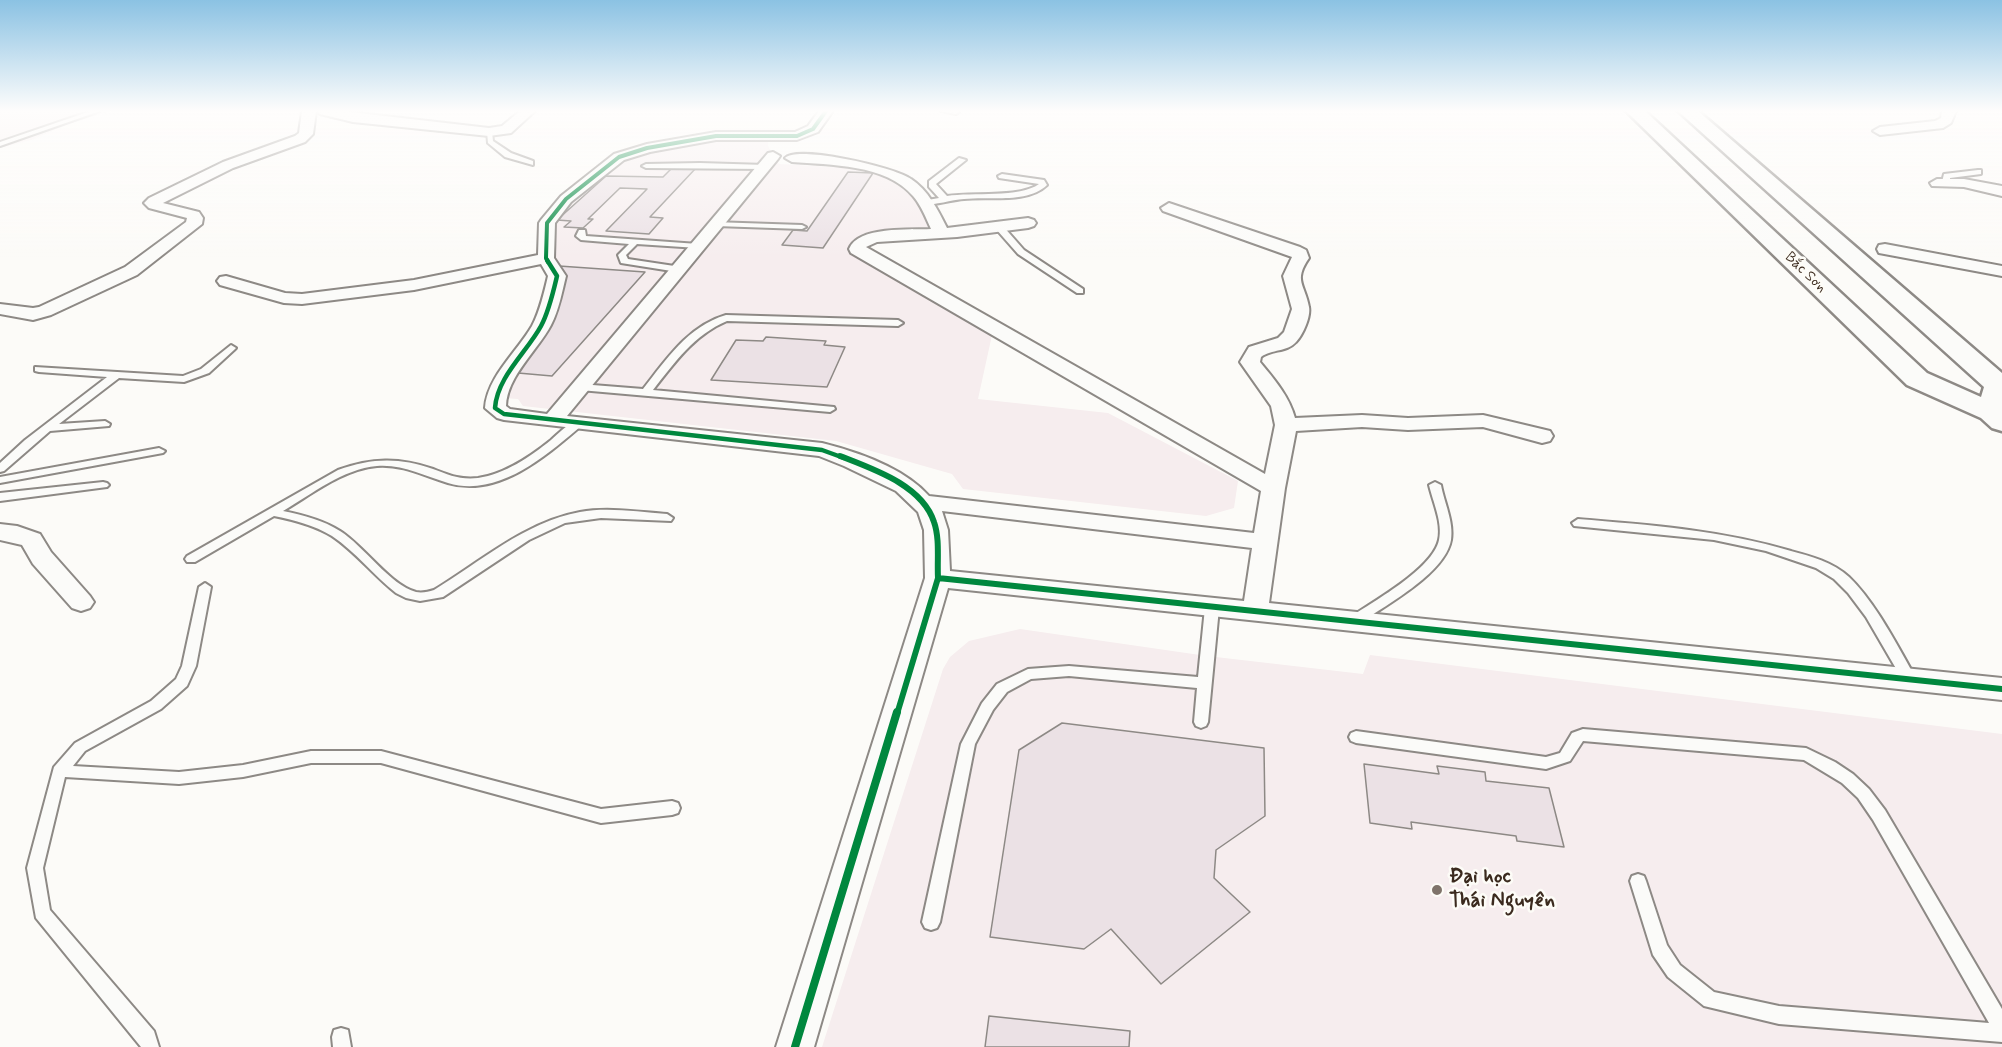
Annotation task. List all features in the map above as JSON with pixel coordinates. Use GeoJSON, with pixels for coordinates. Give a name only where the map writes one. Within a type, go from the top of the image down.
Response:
{"type":"FeatureCollection","features":[{"type":"Feature","properties":{"kind":"main road","name":"Bắc Sơn"},"geometry":{"type":"LineString","coordinates":[[1686,160],[1917,379],[1996,417],[1999,385],[1743,160]]}},
{"type":"Feature","properties":{"kind":"street"},"geometry":{"type":"LineString","coordinates":[[0,309],[33,314],[45,311],[131,272],[194,224],[193,215],[152,203],[242,160]]}},
{"type":"Feature","properties":{"kind":"street"},"geometry":{"type":"LineString","coordinates":[[615,160],[574,192],[547,223],[546,258],[557,276],[552,299],[541,326],[504,383],[494,403],[495,408],[504,414],[552,421],[822,450],[864,465],[896,481],[923,502],[935,522],[938,578],[795,1047]]}},
{"type":"Feature","properties":{"kind":"street"},"geometry":{"type":"LineString","coordinates":[[813,160],[849,163],[880,171],[916,189],[941,232]]}},
{"type":"Feature","properties":{"kind":"street"},"geometry":{"type":"LineString","coordinates":[[552,421],[770,161]]}},
{"type":"Feature","properties":{"kind":"street"},"geometry":{"type":"LineString","coordinates":[[1942,182],[2002,191]]}},
{"type":"Feature","properties":{"kind":"street"},"geometry":{"type":"LineString","coordinates":[[1169,208],[1300,254],[1301,258],[1290,272],[1291,282],[1301,309],[1290,337],[1283,342],[1255,351],[1250,362],[1270,387],[1281,406],[1286,425],[1273,488],[1255,612]]}},
{"type":"Feature","properties":{"kind":"street"},"geometry":{"type":"LineString","coordinates":[[1028,223],[874,237],[859,244],[857,249],[861,254],[1273,488]]}},
{"type":"Feature","properties":{"kind":"street"},"geometry":{"type":"LineString","coordinates":[[1885,249],[2002,271]]}},
{"type":"Feature","properties":{"kind":"street"},"geometry":{"type":"LineString","coordinates":[[226,281],[284,298],[302,299],[414,285],[546,258]]}},
{"type":"Feature","properties":{"kind":"street"},"geometry":{"type":"LineString","coordinates":[[1286,425],[1362,421],[1408,424],[1483,422],[1497,423],[1542,436]]}},
{"type":"Feature","properties":{"kind":"street"},"geometry":{"type":"LineString","coordinates":[[923,502],[1265,542]]}},
{"type":"Feature","properties":{"kind":"street"},"geometry":{"type":"LineString","coordinates":[[0,532],[17,534],[31,540],[42,558],[81,602]]}},
{"type":"Feature","properties":{"kind":"street"},"geometry":{"type":"LineString","coordinates":[[938,578],[2002,689]]}},
{"type":"Feature","properties":{"kind":"lane"},"geometry":{"type":"LineString","coordinates":[[521,160],[530,164]]}},
{"type":"Feature","properties":{"kind":"lane"},"geometry":{"type":"LineString","coordinates":[[945,199],[932,183],[962,160]]}},
{"type":"Feature","properties":{"kind":"lane"},"geometry":{"type":"LineString","coordinates":[[646,166],[770,161]]}},
{"type":"Feature","properties":{"kind":"lane"},"geometry":{"type":"LineString","coordinates":[[1942,182],[1947,176],[1978,172]]}},
{"type":"Feature","properties":{"kind":"lane"},"geometry":{"type":"LineString","coordinates":[[925,203],[977,195],[1022,193],[1042,185],[1041,182],[1028,178],[1002,176]]}},
{"type":"Feature","properties":{"kind":"lane"},"geometry":{"type":"LineString","coordinates":[[716,224],[802,227]]}},
{"type":"Feature","properties":{"kind":"lane"},"geometry":{"type":"LineString","coordinates":[[999,227],[1021,252],[1080,291]]}},
{"type":"Feature","properties":{"kind":"lane"},"geometry":{"type":"LineString","coordinates":[[582,232],[580,236],[584,238],[698,246]]}},
{"type":"Feature","properties":{"kind":"lane"},"geometry":{"type":"LineString","coordinates":[[635,242],[622,255],[624,261],[678,269]]}},
{"type":"Feature","properties":{"kind":"lane"},"geometry":{"type":"LineString","coordinates":[[646,393],[689,339],[707,325],[726,318],[898,323]]}},
{"type":"Feature","properties":{"kind":"lane"},"geometry":{"type":"LineString","coordinates":[[39,369],[184,378],[205,371],[231,348]]}},
{"type":"Feature","properties":{"kind":"lane"},"geometry":{"type":"LineString","coordinates":[[0,469],[47,428],[116,375]]}},
{"type":"Feature","properties":{"kind":"lane"},"geometry":{"type":"LineString","coordinates":[[580,387],[830,409]]}},
{"type":"Feature","properties":{"kind":"lane"},"geometry":{"type":"LineString","coordinates":[[47,428],[105,424]]}},
{"type":"Feature","properties":{"kind":"lane"},"geometry":{"type":"LineString","coordinates":[[191,559],[342,472],[365,463],[402,462],[458,482],[476,482],[502,474],[533,460],[578,424]]}},
{"type":"Feature","properties":{"kind":"lane"},"geometry":{"type":"LineString","coordinates":[[0,480],[159,451]]}},
{"type":"Feature","properties":{"kind":"lane"},"geometry":{"type":"LineString","coordinates":[[0,497],[103,485]]}},
{"type":"Feature","properties":{"kind":"lane"},"geometry":{"type":"LineString","coordinates":[[1351,622],[1408,583],[1443,549],[1446,537],[1435,485]]}},
{"type":"Feature","properties":{"kind":"lane"},"geometry":{"type":"LineString","coordinates":[[272,512],[308,520],[339,535],[355,547],[404,594],[419,598],[438,594],[538,532],[578,516],[605,514],[667,518]]}},
{"type":"Feature","properties":{"kind":"lane"},"geometry":{"type":"LineString","coordinates":[[1578,523],[1706,534],[1772,548],[1824,567],[1843,579],[1857,596],[1910,680]]}},
{"type":"Feature","properties":{"kind":"lane"},"geometry":{"type":"LineString","coordinates":[[150,1047],[147,1038],[42,913],[34,867],[59,771],[80,747],[156,705],[182,682],[189,666],[205,587]]}},
{"type":"Feature","properties":{"kind":"lane"},"geometry":{"type":"LineString","coordinates":[[1201,722],[1212,608]]}},
{"type":"Feature","properties":{"kind":"lane"},"geometry":{"type":"LineString","coordinates":[[931,922],[969,744],[987,707],[1002,688],[1028,674],[1069,671],[1204,683]]}},
{"type":"Feature","properties":{"kind":"lane"},"geometry":{"type":"LineString","coordinates":[[1356,737],[1546,763],[1565,757],[1577,737],[1583,735],[1806,754],[1823,762],[1858,785],[1879,815],[2002,1027]]}},
{"type":"Feature","properties":{"kind":"lane"},"geometry":{"type":"LineString","coordinates":[[59,771],[179,778],[243,771],[311,757],[381,757],[601,816],[672,808]]}},
{"type":"Feature","properties":{"kind":"lane"},"geometry":{"type":"LineString","coordinates":[[1638,881],[1659,949],[1674,971],[1710,1000],[1779,1015],[2002,1033]]}},
{"type":"Feature","properties":{"kind":"shaded area"},"geometry":{"type":"Polygon","coordinates":[[[619,160],[776,160],[779,164],[856,168],[875,172],[894,182],[914,198],[929,225],[924,231],[859,238],[851,244],[851,248],[992,335],[978,399],[1108,413],[1238,481],[1234,508],[1206,516],[963,489],[952,474],[836,441],[523,406],[518,399],[503,398],[546,325],[564,274],[553,256],[551,222],[557,212],[619,160]]]}},
{"type":"Feature","properties":{"kind":"shaded area","name":"Đại học Thái Nguyên"},"geometry":{"type":"Polygon","coordinates":[[[1020,629],[1207,656],[1363,674],[1370,655],[2002,734],[2002,1047],[822,1047],[943,669],[950,657],[969,641],[1020,629]]]}},
{"type":"Feature","properties":{"kind":"building"},"geometry":{"type":"Polygon","coordinates":[[[673,167],[696,168],[650,217],[663,218],[649,234],[606,231],[647,189],[620,188],[588,219],[593,219],[583,228],[564,227],[571,221],[557,220],[606,176],[663,177],[673,167]]]}},
{"type":"Feature","properties":{"kind":"building"},"geometry":{"type":"Polygon","coordinates":[[[848,172],[873,173],[823,248],[782,245],[793,230],[807,231],[848,172]]]}},
{"type":"Feature","properties":{"kind":"building"},"geometry":{"type":"Polygon","coordinates":[[[559,266],[645,272],[552,376],[518,373],[559,266]]]}},
{"type":"Feature","properties":{"kind":"building"},"geometry":{"type":"Polygon","coordinates":[[[766,337],[826,341],[824,345],[845,347],[827,387],[711,380],[736,340],[763,341],[766,337]]]}},
{"type":"Feature","properties":{"kind":"building"},"geometry":{"type":"Polygon","coordinates":[[[1062,723],[1264,748],[1265,816],[1216,850],[1214,878],[1250,912],[1161,984],[1111,929],[1084,949],[990,937],[1019,750],[1062,723]]]}},
{"type":"Feature","properties":{"kind":"building"},"geometry":{"type":"Polygon","coordinates":[[[1364,764],[1439,774],[1437,766],[1485,772],[1486,781],[1549,788],[1564,847],[1517,841],[1516,836],[1411,822],[1412,829],[1370,823],[1364,764]]]}},
{"type":"Feature","properties":{"kind":"building"},"geometry":{"type":"Polygon","coordinates":[[[989,1016],[1130,1031],[1129,1047],[985,1047],[989,1016]]]}},
{"type":"Feature","properties":{"kind":"cycle path"},"geometry":{"type":"LineString","coordinates":[[615,160],[566,199],[547,223],[546,258],[557,276],[549,308],[541,326],[505,379],[495,401],[495,408],[504,414],[552,421],[822,450],[852,461],[904,487],[929,510],[936,530],[938,578]]}},
{"type":"Feature","properties":{"kind":"cycle path"},"geometry":{"type":"LineString","coordinates":[[795,1047],[938,578],[2002,689]]}},
{"type":"Feature","properties":{"kind":"place","name":"Đại học Thái Nguyên"},"geometry":{"type":"Point","coordinates":[1437,890]}}]}
